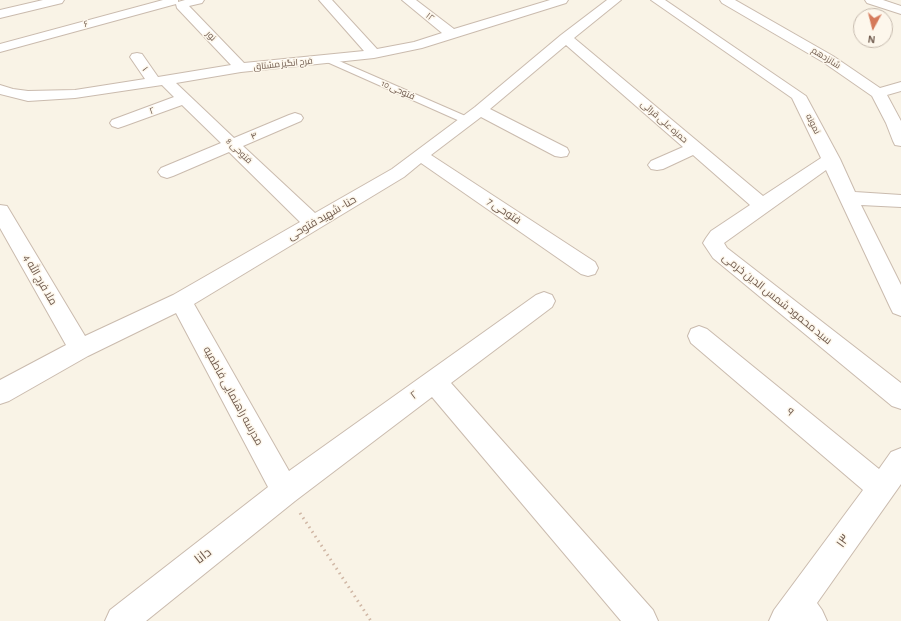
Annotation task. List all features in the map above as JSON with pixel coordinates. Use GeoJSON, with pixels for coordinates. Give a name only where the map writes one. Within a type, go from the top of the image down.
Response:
{"type":"FeatureCollection","features":[{"type":"Feature","properties":{"kind":"street"},"geometry":{"type":"LineString","coordinates":[[0,14],[58,0]]}},
{"type":"Feature","properties":{"kind":"street","name":"۶"},"geometry":{"type":"LineString","coordinates":[[0,48],[91,22],[175,2],[198,0]]}},
{"type":"Feature","properties":{"kind":"street"},"geometry":{"type":"LineString","coordinates":[[325,0],[374,54]]}},
{"type":"Feature","properties":{"kind":"street","name":"۱۲"},"geometry":{"type":"LineString","coordinates":[[408,0],[452,34]]}},
{"type":"Feature","properties":{"kind":"street","name":"حنا- شهید فتوحی"},"geometry":{"type":"LineString","coordinates":[[0,393],[80,349],[181,301],[398,173],[473,115],[566,38],[616,0]]}},
{"type":"Feature","properties":{"kind":"street","name":"نمونه"},"geometry":{"type":"LineString","coordinates":[[657,0],[801,99],[901,307]]}},
{"type":"Feature","properties":{"kind":"street","name":"شانزدهم"},"geometry":{"type":"LineString","coordinates":[[726,0],[828,59],[878,93],[897,122],[901,141]]}},
{"type":"Feature","properties":{"kind":"street"},"geometry":{"type":"LineString","coordinates":[[871,0],[901,10]]}},
{"type":"Feature","properties":{"kind":"street","name":"فرح انگیز مشتاق"},"geometry":{"type":"LineString","coordinates":[[0,89],[9,93],[28,96],[54,96],[98,91],[241,68],[330,60],[374,54],[410,47],[556,1]]}},
{"type":"Feature","properties":{"kind":"street","name":"نور"},"geometry":{"type":"LineString","coordinates":[[175,2],[241,68]]}},
{"type":"Feature","properties":{"kind":"street"},"geometry":{"type":"LineString","coordinates":[[91,22],[99,34]]}},
{"type":"Feature","properties":{"kind":"street","name":"حمزه علی قرائی"},"geometry":{"type":"LineString","coordinates":[[566,38],[762,205]]}},
{"type":"Feature","properties":{"kind":"street","name":"۱"},"geometry":{"type":"LineString","coordinates":[[136,57],[159,80]]}},
{"type":"Feature","properties":{"kind":"street","name":"فتوحی 8"},"geometry":{"type":"LineString","coordinates":[[159,80],[185,98],[313,223]]}},
{"type":"Feature","properties":{"kind":"street"},"geometry":{"type":"LineString","coordinates":[[878,93],[901,86]]}},
{"type":"Feature","properties":{"kind":"street","name":"۲"},"geometry":{"type":"LineString","coordinates":[[118,123],[185,98]]}},
{"type":"Feature","properties":{"kind":"street"},"geometry":{"type":"LineString","coordinates":[[473,115],[561,152]]}},
{"type":"Feature","properties":{"kind":"street","name":"۴"},"geometry":{"type":"LineString","coordinates":[[167,172],[296,118]]}},
{"type":"Feature","properties":{"kind":"street"},"geometry":{"type":"LineString","coordinates":[[657,165],[694,148]]}},
{"type":"Feature","properties":{"kind":"street","name":"فتوحی 7"},"geometry":{"type":"LineString","coordinates":[[420,155],[588,268]]}},
{"type":"Feature","properties":{"kind":"street","name":"سید محمود شمس الدین خرمی"},"geometry":{"type":"LineString","coordinates":[[831,159],[718,236],[713,243],[720,253],[901,398]]}},
{"type":"Feature","properties":{"kind":"street"},"geometry":{"type":"LineString","coordinates":[[849,198],[901,202]]}},
{"type":"Feature","properties":{"kind":"street","name":"4 ملا فرج الله"},"geometry":{"type":"LineString","coordinates":[[0,211],[80,349]]}},
{"type":"Feature","properties":{"kind":"street","name":"مدرسه راهنمایی فاطمیه"},"geometry":{"type":"LineString","coordinates":[[181,301],[285,491]]}},
{"type":"Feature","properties":{"kind":"street","name":"۲"},"geometry":{"type":"LineString","coordinates":[[285,491],[434,380],[544,301]]}},
{"type":"Feature","properties":{"kind":"street","name":"۹"},"geometry":{"type":"LineString","coordinates":[[699,336],[881,488]]}},
{"type":"Feature","properties":{"kind":"street"},"geometry":{"type":"LineString","coordinates":[[434,380],[642,621]]}},
{"type":"Feature","properties":{"kind":"street","name":"۱۳"},"geometry":{"type":"LineString","coordinates":[[798,615],[901,460]]}},
{"type":"Feature","properties":{"kind":"street","name":"دانا"},"geometry":{"type":"LineString","coordinates":[[121,621],[285,491]]}},
{"type":"Feature","properties":{"kind":"lane","name":"فتوحی 10"},"geometry":{"type":"LineString","coordinates":[[330,60],[473,115]]}},
{"type":"Feature","properties":{"kind":"path"},"geometry":{"type":"LineString","coordinates":[[285,491],[371,621]]}}]}
